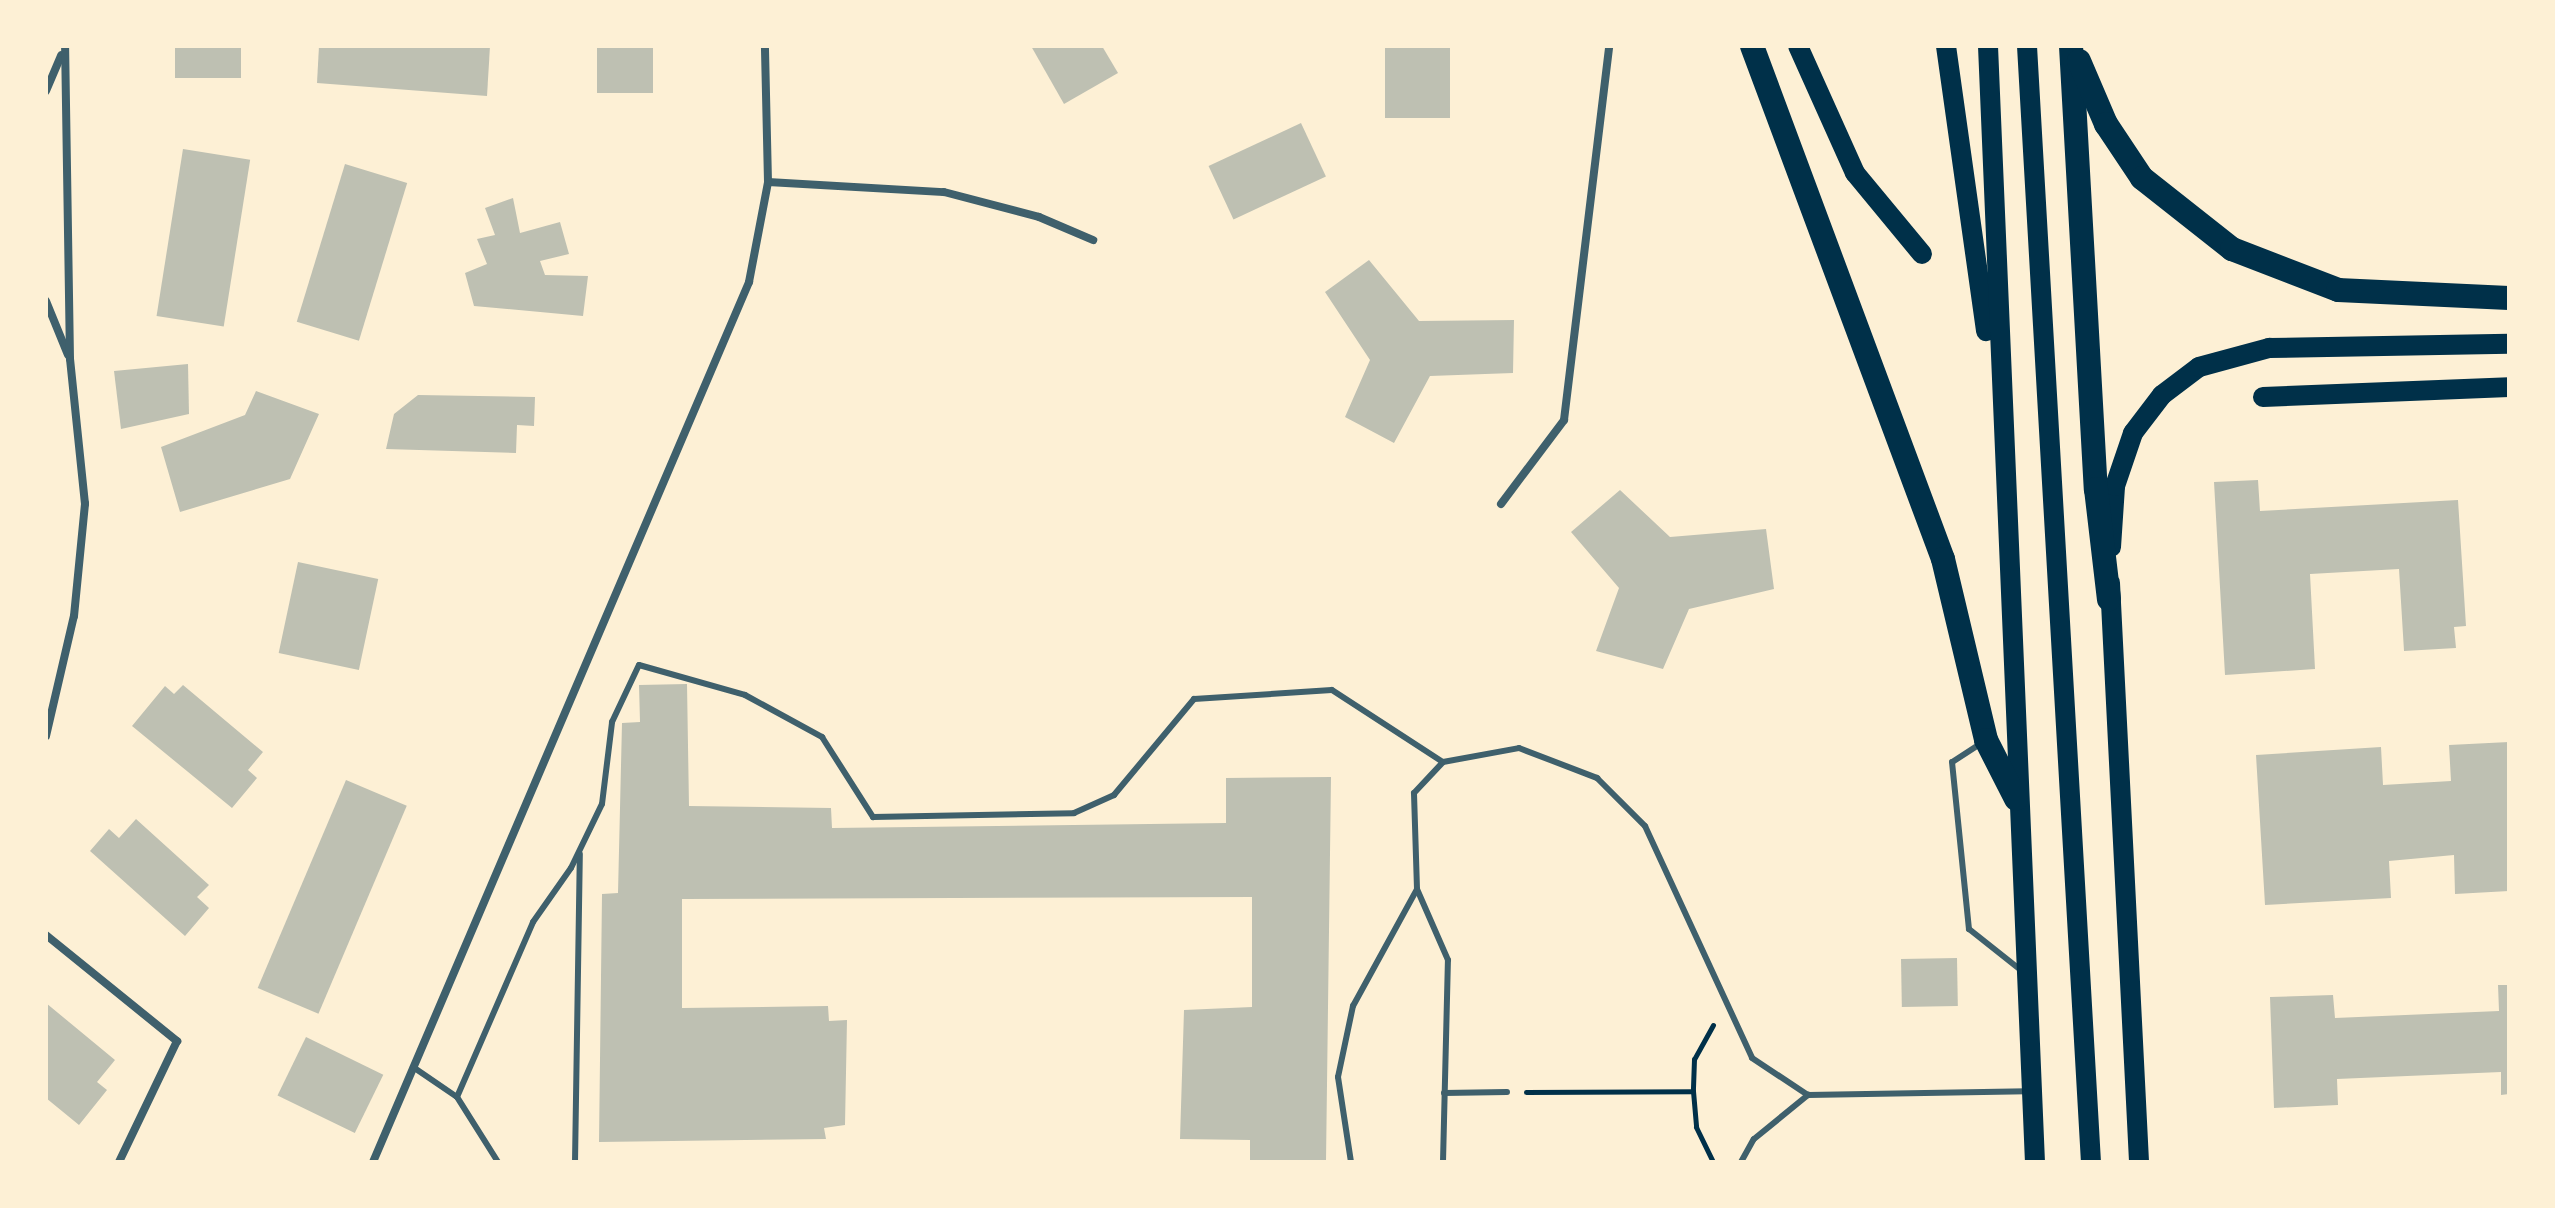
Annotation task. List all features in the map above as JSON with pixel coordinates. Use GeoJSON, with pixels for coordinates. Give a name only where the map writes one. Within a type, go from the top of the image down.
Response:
{"type":"FeatureCollection","features":[{"type":"Feature","properties":{"kind":"highway"},"geometry":{"type":"LineString","coordinates":[[1752,46],[1943,559],[1986,740],[2016,799]]}},
{"type":"Feature","properties":{"kind":"highway"},"geometry":{"type":"LineString","coordinates":[[2073,46],[2106,124],[2142,178],[2199,229],[2301,280],[2372,295],[2509,298]]}},
{"type":"Feature","properties":{"kind":"highway"},"geometry":{"type":"LineString","coordinates":[[2073,46],[2096,489],[2109,599]]}},
{"type":"Feature","properties":{"kind":"main road"},"geometry":{"type":"LineString","coordinates":[[1798,46],[1855,173],[1922,254]]}},
{"type":"Feature","properties":{"kind":"main road"},"geometry":{"type":"LineString","coordinates":[[1946,46],[1999,422]]}},
{"type":"Feature","properties":{"kind":"main road"},"geometry":{"type":"LineString","coordinates":[[1988,46],[1999,422],[2035,1162]]}},
{"type":"Feature","properties":{"kind":"main road"},"geometry":{"type":"LineString","coordinates":[[2027,46],[2091,1162]]}},
{"type":"Feature","properties":{"kind":"main road"},"geometry":{"type":"LineString","coordinates":[[2139,1162],[2109,599],[2112,513],[2123,458],[2149,410],[2199,367],[2269,348],[2509,344]]}},
{"type":"Feature","properties":{"kind":"main road"},"geometry":{"type":"LineString","coordinates":[[2263,397],[2509,387]]}},
{"type":"Feature","properties":{"kind":"street"},"geometry":{"type":"LineString","coordinates":[[46,91],[64,46]]}},
{"type":"Feature","properties":{"kind":"street"},"geometry":{"type":"LineString","coordinates":[[46,736],[74,616],[85,504],[70,359],[64,46]]}},
{"type":"Feature","properties":{"kind":"street"},"geometry":{"type":"LineString","coordinates":[[373,1162],[725,347],[757,255],[768,182],[765,46]]}},
{"type":"Feature","properties":{"kind":"street"},"geometry":{"type":"LineString","coordinates":[[1501,504],[1564,420],[1609,46]]}},
{"type":"Feature","properties":{"kind":"street"},"geometry":{"type":"LineString","coordinates":[[768,182],[944,192],[1039,217],[1093,240]]}},
{"type":"Feature","properties":{"kind":"street"},"geometry":{"type":"LineString","coordinates":[[47,306],[70,359]]}},
{"type":"Feature","properties":{"kind":"street"},"geometry":{"type":"LineString","coordinates":[[46,935],[177,1041],[119,1162]]}},
{"type":"Feature","properties":{"kind":"lane"},"geometry":{"type":"LineString","coordinates":[[457,1097],[533,922],[580,849],[602,804],[612,722],[639,665],[745,695],[822,737],[873,817],[1074,813],[1114,795],[1194,699],[1332,690],[1443,762]]}},
{"type":"Feature","properties":{"kind":"lane"},"geometry":{"type":"LineString","coordinates":[[1986,740],[1952,762],[1969,929],[2027,974]]}},
{"type":"Feature","properties":{"kind":"lane"},"geometry":{"type":"LineString","coordinates":[[1443,1162],[1448,960],[1417,889],[1414,793],[1443,762],[1519,748],[1597,778],[1645,826],[1752,1058],[1808,1095],[2031,1091]]}},
{"type":"Feature","properties":{"kind":"lane"},"geometry":{"type":"LineString","coordinates":[[575,1162],[580,849]]}},
{"type":"Feature","properties":{"kind":"lane"},"geometry":{"type":"LineString","coordinates":[[1351,1162],[1338,1077],[1353,1006],[1417,889]]}},
{"type":"Feature","properties":{"kind":"lane"},"geometry":{"type":"LineString","coordinates":[[413,1067],[457,1097],[498,1162]]}},
{"type":"Feature","properties":{"kind":"lane"},"geometry":{"type":"LineString","coordinates":[[1444,1093],[1507,1092]]}},
{"type":"Feature","properties":{"kind":"lane"},"geometry":{"type":"LineString","coordinates":[[1741,1162],[1754,1139],[1808,1095]]}},
{"type":"Feature","properties":{"kind":"path"},"geometry":{"type":"LineString","coordinates":[[1713,1162],[1696,1127],[1694,1059],[1728,1006]]}},
{"type":"Feature","properties":{"kind":"path"},"geometry":{"type":"LineString","coordinates":[[1507,1092],[1693,1091]]}},
{"type":"Feature","properties":{"kind":"building"},"geometry":{"type":"Polygon","coordinates":[[[175,46],[241,46],[241,78],[175,78],[175,46]]]}},
{"type":"Feature","properties":{"kind":"building"},"geometry":{"type":"Polygon","coordinates":[[[319,46],[490,46],[487,96],[317,83],[319,46]]]}},
{"type":"Feature","properties":{"kind":"building"},"geometry":{"type":"Polygon","coordinates":[[[597,46],[653,46],[653,93],[597,93],[597,46]]]}},
{"type":"Feature","properties":{"kind":"building"},"geometry":{"type":"Polygon","coordinates":[[[1031,46],[1102,46],[1118,73],[1064,104],[1031,46]]]}},
{"type":"Feature","properties":{"kind":"building"},"geometry":{"type":"Polygon","coordinates":[[[1385,46],[1450,46],[1450,118],[1385,118],[1385,46]]]}},
{"type":"Feature","properties":{"kind":"building"},"geometry":{"type":"Polygon","coordinates":[[[1301,123],[1326,176],[1233,220],[1209,166],[1301,123]]]}},
{"type":"Feature","properties":{"kind":"building"},"geometry":{"type":"Polygon","coordinates":[[[183,149],[250,160],[224,327],[157,316],[183,149]]]}},
{"type":"Feature","properties":{"kind":"building"},"geometry":{"type":"Polygon","coordinates":[[[345,164],[407,183],[359,341],[297,322],[345,164]]]}},
{"type":"Feature","properties":{"kind":"building"},"geometry":{"type":"Polygon","coordinates":[[[513,198],[520,233],[560,222],[569,254],[540,261],[545,275],[588,276],[583,316],[474,306],[465,273],[487,264],[477,239],[495,235],[485,208],[513,198]]]}},
{"type":"Feature","properties":{"kind":"building"},"geometry":{"type":"Polygon","coordinates":[[[1369,260],[1419,321],[1514,320],[1513,373],[1430,376],[1394,443],[1345,417],[1370,360],[1325,292],[1369,260]]]}},
{"type":"Feature","properties":{"kind":"building"},"geometry":{"type":"Polygon","coordinates":[[[188,364],[189,414],[121,429],[114,371],[188,364]]]}},
{"type":"Feature","properties":{"kind":"building"},"geometry":{"type":"Polygon","coordinates":[[[256,391],[319,414],[290,479],[180,512],[161,447],[245,415],[256,391]]]}},
{"type":"Feature","properties":{"kind":"building"},"geometry":{"type":"Polygon","coordinates":[[[418,395],[535,397],[534,426],[517,425],[516,453],[386,449],[394,414],[418,395]]]}},
{"type":"Feature","properties":{"kind":"building"},"geometry":{"type":"Polygon","coordinates":[[[2258,480],[2260,511],[2458,500],[2466,626],[2454,627],[2456,648],[2404,651],[2399,569],[2310,574],[2315,669],[2225,675],[2214,482],[2258,480]]]}},
{"type":"Feature","properties":{"kind":"building"},"geometry":{"type":"Polygon","coordinates":[[[1620,490],[1670,537],[1766,529],[1774,589],[1689,609],[1663,669],[1596,651],[1619,588],[1571,532],[1620,490]]]}},
{"type":"Feature","properties":{"kind":"building"},"geometry":{"type":"Polygon","coordinates":[[[298,562],[378,579],[359,670],[279,653],[298,562]]]}},
{"type":"Feature","properties":{"kind":"building"},"geometry":{"type":"Polygon","coordinates":[[[687,684],[689,806],[831,808],[832,828],[1226,823],[1226,778],[1331,777],[1326,1162],[1250,1162],[1250,1140],[1180,1139],[1184,1010],[1252,1007],[1252,897],[682,899],[682,1008],[828,1006],[829,1021],[847,1020],[845,1125],[824,1128],[826,1139],[599,1142],[602,894],[618,893],[622,723],[640,722],[639,685],[687,684]]]}},
{"type":"Feature","properties":{"kind":"building"},"geometry":{"type":"Polygon","coordinates":[[[183,685],[263,752],[248,770],[257,778],[232,808],[132,726],[165,686],[174,694],[183,685]]]}},
{"type":"Feature","properties":{"kind":"building"},"geometry":{"type":"Polygon","coordinates":[[[2509,742],[2509,891],[2455,894],[2454,855],[2389,861],[2391,898],[2265,905],[2256,755],[2381,747],[2383,785],[2451,781],[2449,745],[2509,742]]]}},
{"type":"Feature","properties":{"kind":"building"},"geometry":{"type":"Polygon","coordinates":[[[346,780],[407,806],[318,1014],[258,988],[346,780]]]}},
{"type":"Feature","properties":{"kind":"building"},"geometry":{"type":"Polygon","coordinates":[[[136,819],[209,885],[197,897],[209,908],[185,936],[90,851],[109,829],[119,838],[136,819]]]}},
{"type":"Feature","properties":{"kind":"building"},"geometry":{"type":"Polygon","coordinates":[[[1957,958],[1958,1006],[1902,1007],[1901,959],[1957,958]]]}},
{"type":"Feature","properties":{"kind":"building"},"geometry":{"type":"Polygon","coordinates":[[[2498,985],[2509,985],[2509,1094],[2501,1095],[2501,1072],[2337,1079],[2338,1105],[2274,1108],[2270,997],[2333,995],[2335,1018],[2499,1011],[2498,985]]]}},
{"type":"Feature","properties":{"kind":"building"},"geometry":{"type":"Polygon","coordinates":[[[46,1003],[115,1060],[97,1082],[107,1090],[79,1125],[46,1098],[46,1003]]]}},
{"type":"Feature","properties":{"kind":"building"},"geometry":{"type":"Polygon","coordinates":[[[306,1037],[383,1075],[355,1133],[278,1095],[306,1037]]]}}]}
